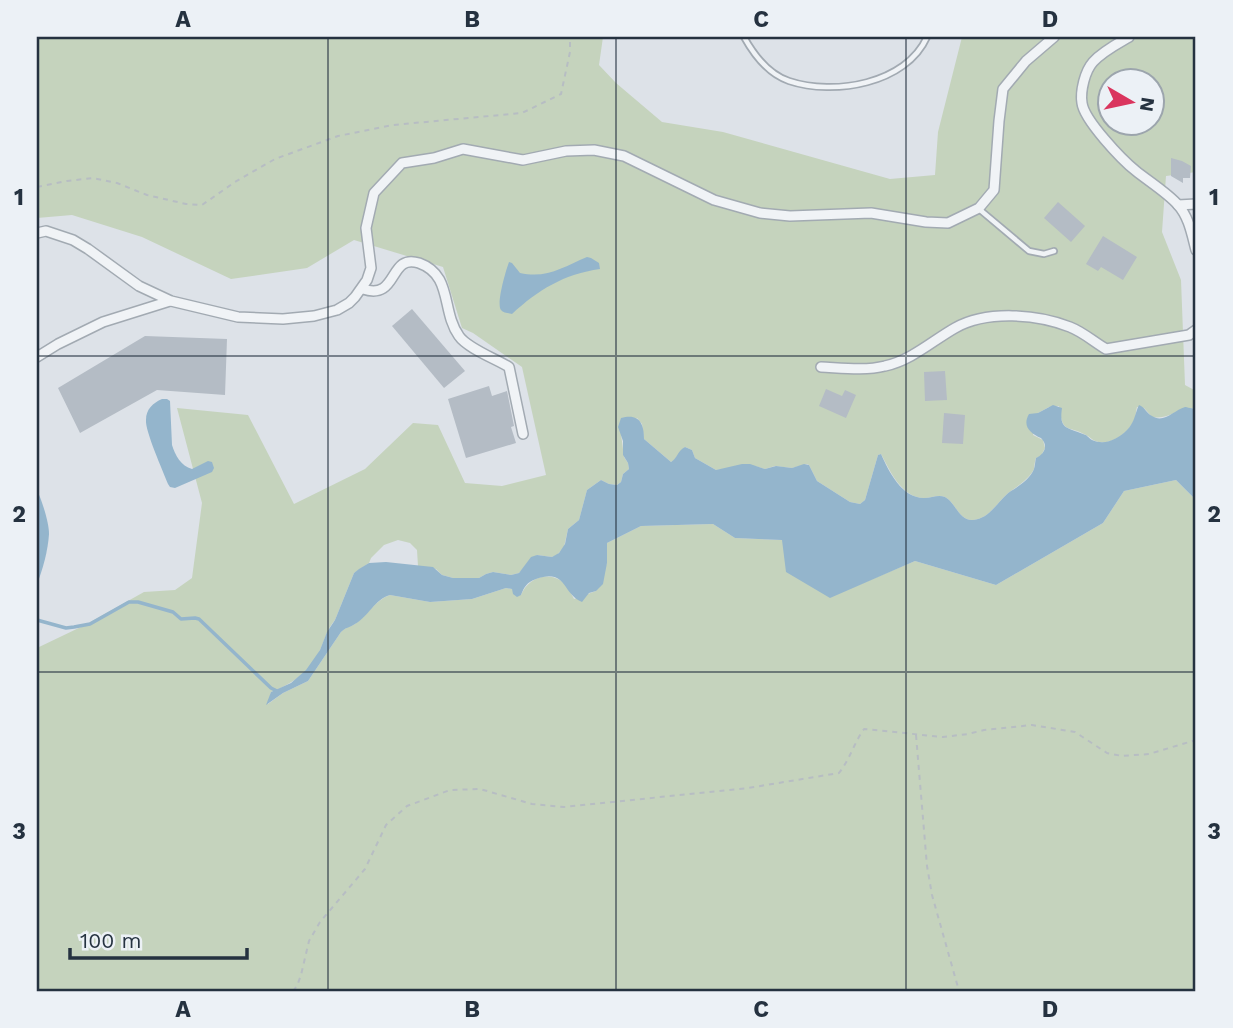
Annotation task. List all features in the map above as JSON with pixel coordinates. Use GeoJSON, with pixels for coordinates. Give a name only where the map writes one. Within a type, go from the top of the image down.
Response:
{"type":"FeatureCollection","features":[{"type":"Feature","properties":{"kind":"street"},"geometry":{"type":"LineString","coordinates":[[37,233],[46,231],[73,240],[139,286],[171,301],[239,317],[267,319],[314,316],[337,310],[349,303],[368,280],[371,268],[366,228],[374,193],[402,163],[434,158],[463,149],[523,160],[566,151],[594,150],[624,156],[714,200],[760,213],[790,216],[871,214],[948,223],[979,208],[995,190],[1003,89],[1026,61],[1054,37]]}},
{"type":"Feature","properties":{"kind":"street"},"geometry":{"type":"LineString","coordinates":[[1129,37],[1092,63],[1086,73],[1082,102],[1084,110],[1114,149],[1178,205],[1190,226],[1196,250]]}},
{"type":"Feature","properties":{"kind":"street"},"geometry":{"type":"LineString","coordinates":[[1178,205],[1196,204]]}},
{"type":"Feature","properties":{"kind":"street"},"geometry":{"type":"LineString","coordinates":[[362,289],[379,291],[388,285],[397,268],[405,263],[415,262],[433,269],[442,284],[459,337],[509,367],[523,434]]}},
{"type":"Feature","properties":{"kind":"street"},"geometry":{"type":"LineString","coordinates":[[37,357],[103,322],[171,301]]}},
{"type":"Feature","properties":{"kind":"street"},"geometry":{"type":"LineString","coordinates":[[821,367],[883,367],[905,360],[958,326],[982,318],[1016,315],[1047,320],[1072,327],[1106,349],[1189,335],[1196,330]]}},
{"type":"Feature","properties":{"kind":"lane"},"geometry":{"type":"LineString","coordinates":[[744,37],[752,52],[766,68],[787,81],[835,87],[882,78],[896,71],[923,47],[927,37]]}},
{"type":"Feature","properties":{"kind":"lane"},"geometry":{"type":"LineString","coordinates":[[979,208],[1029,251],[1044,254],[1054,251]]}},
{"type":"Feature","properties":{"kind":"path"},"geometry":{"type":"LineString","coordinates":[[37,187],[93,178],[117,183],[147,195],[202,205],[275,159],[338,136],[393,125],[522,113],[561,94],[570,52],[570,37]]}},
{"type":"Feature","properties":{"kind":"path"},"geometry":{"type":"LineString","coordinates":[[293,991],[301,975],[309,941],[320,922],[365,869],[386,825],[407,806],[450,790],[480,789],[533,804],[565,807],[748,788],[839,773],[848,762],[864,729],[943,737],[1032,725],[1074,732],[1107,753],[1122,756],[1149,754],[1196,740]]}},
{"type":"Feature","properties":{"kind":"path"},"geometry":{"type":"LineString","coordinates":[[916,735],[927,866],[932,895],[959,991]]}},
{"type":"Feature","properties":{"kind":"green space"},"geometry":{"type":"Polygon","coordinates":[[[37,37],[603,37],[599,65],[662,122],[723,132],[890,179],[935,175],[938,132],[962,37],[1196,37],[1196,172],[1166,176],[1162,232],[1181,280],[1185,385],[1196,391],[1196,409],[1152,417],[1144,408],[1137,407],[1133,423],[1124,433],[1113,440],[1101,442],[1066,427],[1059,406],[1049,407],[1038,413],[1033,435],[1043,440],[1045,448],[1041,456],[1036,458],[1032,473],[984,516],[973,520],[964,518],[945,497],[924,498],[909,494],[888,468],[881,454],[878,455],[865,500],[860,504],[850,502],[817,481],[807,464],[792,468],[775,466],[765,469],[755,466],[716,470],[695,458],[692,450],[685,447],[671,462],[644,439],[642,424],[637,418],[621,434],[624,457],[629,469],[617,485],[601,480],[587,490],[579,520],[568,529],[564,547],[557,555],[537,555],[519,573],[511,575],[493,572],[479,578],[453,578],[442,575],[436,569],[418,566],[417,550],[410,543],[398,540],[384,545],[369,563],[354,573],[335,620],[312,664],[293,681],[271,692],[268,704],[308,681],[341,632],[355,624],[385,597],[390,595],[430,602],[472,599],[506,588],[521,595],[532,581],[548,576],[562,581],[574,599],[596,591],[607,563],[607,543],[641,526],[713,524],[735,538],[782,540],[830,597],[915,561],[996,585],[1103,523],[1124,491],[1176,480],[1196,500],[1196,991],[37,991],[37,648],[144,592],[175,590],[192,578],[202,503],[177,408],[248,415],[294,504],[365,469],[413,423],[438,425],[465,483],[502,486],[546,475],[522,367],[462,328],[443,267],[354,240],[307,268],[231,279],[142,237],[72,215],[37,218],[37,37]]]}},
{"type":"Feature","properties":{"kind":"water"},"geometry":{"type":"Polygon","coordinates":[[[587,257],[599,263],[600,269],[552,284],[512,314],[501,310],[501,294],[509,262],[520,273],[538,274],[555,271],[587,257]]]}},
{"type":"Feature","properties":{"kind":"water"},"geometry":{"type":"Polygon","coordinates":[[[162,399],[170,401],[172,445],[179,460],[192,469],[208,461],[212,462],[214,468],[212,472],[175,488],[168,484],[146,425],[149,410],[162,399]]]}},
{"type":"Feature","properties":{"kind":"water"},"geometry":{"type":"Polygon","coordinates":[[[1053,405],[1062,408],[1065,426],[1097,442],[1115,439],[1127,430],[1139,405],[1156,418],[1169,416],[1185,407],[1196,409],[1196,500],[1176,480],[1124,491],[1103,523],[996,585],[915,561],[830,598],[786,572],[782,540],[735,538],[713,524],[641,526],[607,543],[603,584],[596,591],[589,593],[582,602],[559,579],[553,577],[530,582],[517,597],[512,589],[506,588],[472,599],[430,602],[390,595],[384,597],[360,621],[341,632],[308,681],[266,705],[271,692],[291,683],[306,670],[335,620],[354,573],[369,563],[433,567],[442,575],[453,578],[479,578],[493,572],[511,575],[519,573],[531,557],[552,557],[559,553],[565,544],[568,529],[579,520],[587,490],[601,480],[617,485],[629,469],[623,455],[623,441],[618,427],[621,418],[636,418],[643,428],[644,439],[671,462],[685,447],[692,450],[695,458],[716,470],[742,464],[765,469],[809,465],[817,481],[850,502],[860,504],[865,500],[878,455],[881,454],[892,476],[909,494],[924,498],[945,497],[964,518],[973,520],[984,516],[1032,473],[1036,458],[1045,447],[1041,438],[1028,429],[1027,418],[1029,414],[1038,413],[1053,405]]]}},
{"type":"Feature","properties":{"kind":"water"},"geometry":{"type":"Polygon","coordinates":[[[37,490],[49,534],[37,584],[37,490]]]}},
{"type":"Feature","properties":{"kind":"building"},"geometry":{"type":"Polygon","coordinates":[[[1171,158],[1191,166],[1190,178],[1183,178],[1183,183],[1171,176],[1171,158]]]}},
{"type":"Feature","properties":{"kind":"building"},"geometry":{"type":"Polygon","coordinates":[[[1058,202],[1085,226],[1071,242],[1044,218],[1058,202]]]}},
{"type":"Feature","properties":{"kind":"building"},"geometry":{"type":"Polygon","coordinates":[[[1103,236],[1137,257],[1123,280],[1101,267],[1098,271],[1086,264],[1103,236]]]}},
{"type":"Feature","properties":{"kind":"building"},"geometry":{"type":"Polygon","coordinates":[[[412,309],[465,371],[444,388],[392,326],[412,309]]]}},
{"type":"Feature","properties":{"kind":"building"},"geometry":{"type":"Polygon","coordinates":[[[145,336],[227,339],[225,395],[157,390],[80,433],[58,388],[145,336]]]}},
{"type":"Feature","properties":{"kind":"building"},"geometry":{"type":"Polygon","coordinates":[[[945,371],[947,400],[925,401],[924,372],[945,371]]]}},
{"type":"Feature","properties":{"kind":"building"},"geometry":{"type":"Polygon","coordinates":[[[489,386],[492,396],[507,391],[514,426],[511,427],[516,443],[466,458],[448,399],[489,386]]]}},
{"type":"Feature","properties":{"kind":"building"},"geometry":{"type":"Polygon","coordinates":[[[826,389],[842,396],[845,390],[856,395],[846,418],[819,406],[826,389]]]}},
{"type":"Feature","properties":{"kind":"building"},"geometry":{"type":"Polygon","coordinates":[[[944,413],[965,415],[963,444],[942,443],[944,413]]]}},
{"type":"Feature","properties":{"kind":"waterway"},"geometry":{"type":"LineString","coordinates":[[37,620],[66,628],[90,624],[129,602],[173,612],[181,619],[199,619],[277,691]]}}]}
